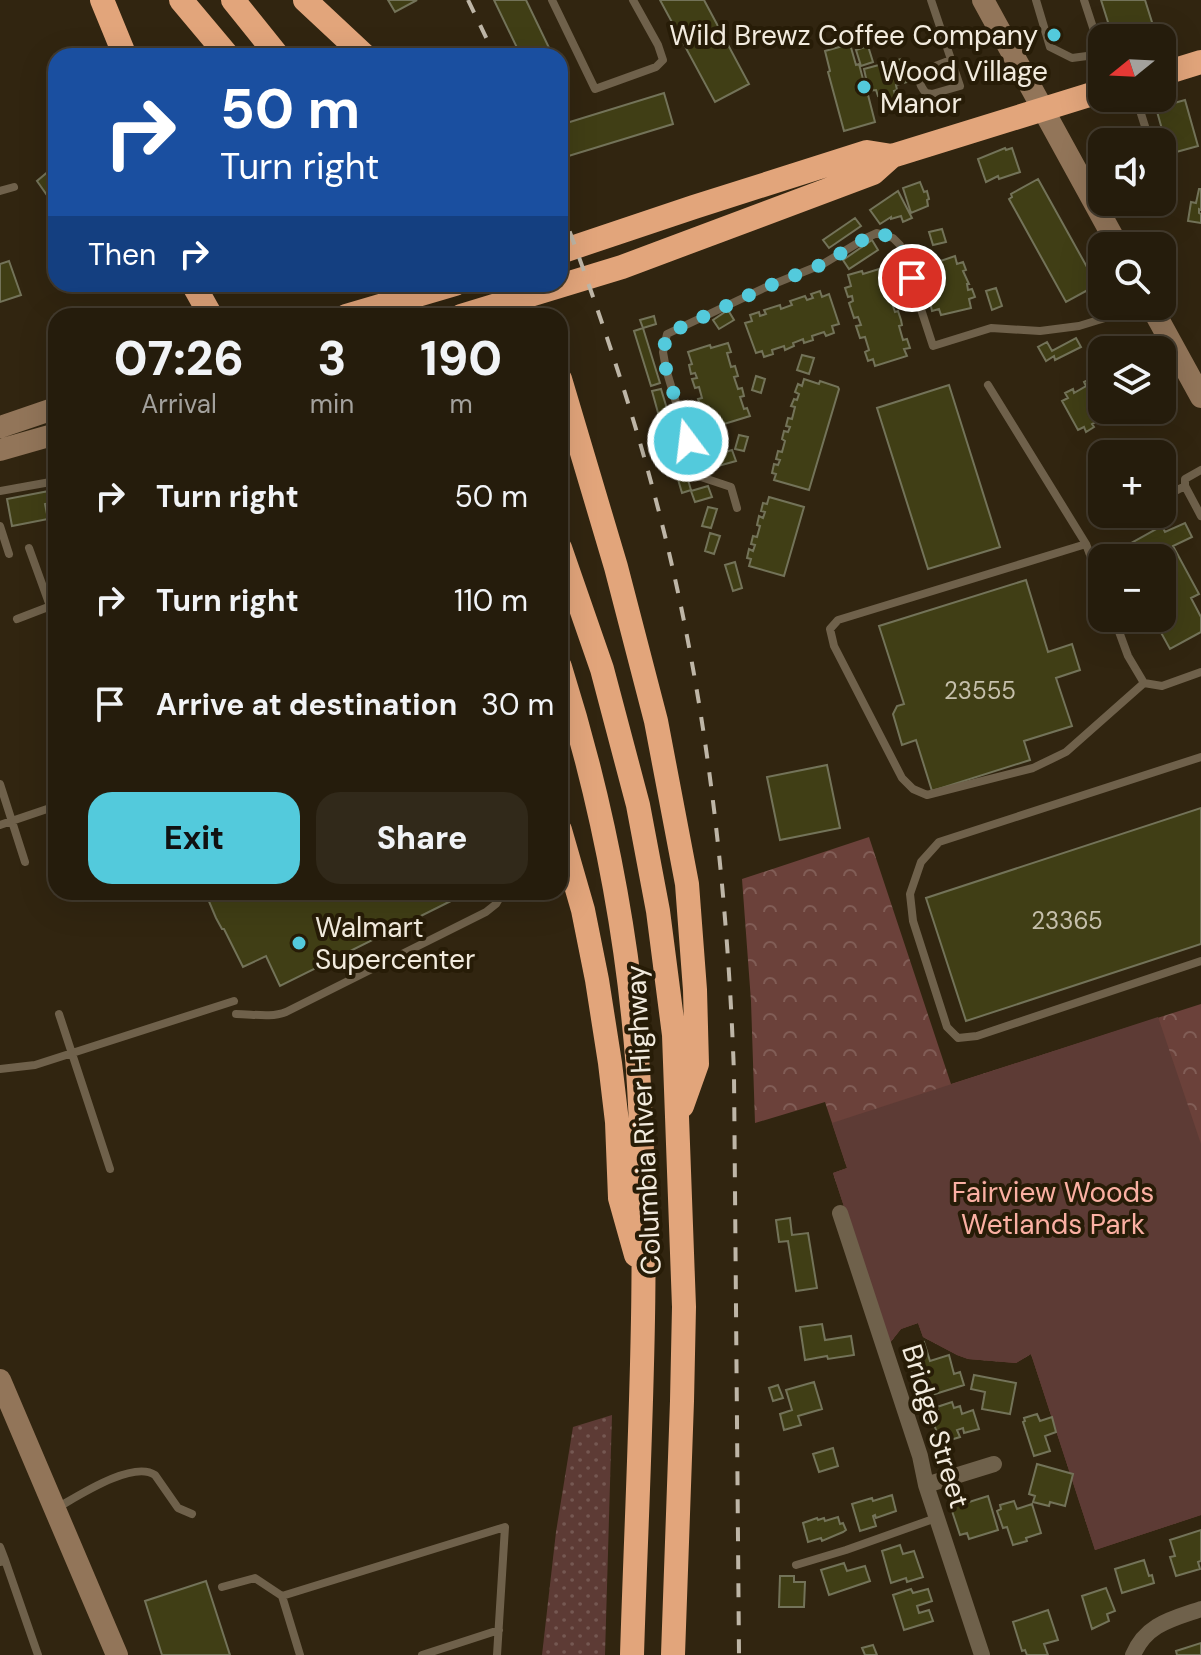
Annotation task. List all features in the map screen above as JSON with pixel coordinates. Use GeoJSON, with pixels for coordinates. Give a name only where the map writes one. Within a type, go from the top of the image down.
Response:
{"type":"FeatureCollection","features":[{"type":"Feature","properties":{"kind":"highway"},"geometry":{"type":"LineString","coordinates":[[102,0],[122,48]]}},
{"type":"Feature","properties":{"kind":"highway"},"geometry":{"type":"LineString","coordinates":[[181,0],[221,48]]}},
{"type":"Feature","properties":{"kind":"highway"},"geometry":{"type":"LineString","coordinates":[[233,0],[272,48]]}},
{"type":"Feature","properties":{"kind":"highway"},"geometry":{"type":"LineString","coordinates":[[305,0],[356,48]]}},
{"type":"Feature","properties":{"kind":"highway"},"geometry":{"type":"LineString","coordinates":[[1176,70],[1201,62]]}},
{"type":"Feature","properties":{"kind":"highway"},"geometry":{"type":"LineString","coordinates":[[568,286],[873,173],[892,156],[1088,95]]}},
{"type":"Feature","properties":{"kind":"highway"},"geometry":{"type":"LineString","coordinates":[[568,249],[867,152],[892,156]]}},
{"type":"Feature","properties":{"kind":"highway"},"geometry":{"type":"LineString","coordinates":[[373,308],[428,292]]}},
{"type":"Feature","properties":{"kind":"highway"},"geometry":{"type":"LineString","coordinates":[[489,308],[540,296]]}},
{"type":"Feature","properties":{"kind":"highway"},"geometry":{"type":"LineString","coordinates":[[568,406],[616,567],[656,721],[687,884],[697,1064],[677,1119]]}},
{"type":"Feature","properties":{"kind":"highway","name":"Columbia River Highway"},"geometry":{"type":"LineString","coordinates":[[568,570],[602,669],[638,805],[664,952],[674,1035],[684,1307],[673,1655]]}},
{"type":"Feature","properties":{"kind":"highway","name":"Columbia River Highway"},"geometry":{"type":"LineString","coordinates":[[568,694],[598,807],[620,919],[638,1067],[644,1286],[632,1655]]}},
{"type":"Feature","properties":{"kind":"highway"},"geometry":{"type":"LineString","coordinates":[[568,858],[583,910],[610,1063],[617,1122],[620,1198],[644,1286]]}},
{"type":"Feature","properties":{"kind":"main road"},"geometry":{"type":"LineString","coordinates":[[983,0],[1042,109],[1088,178]]}},
{"type":"Feature","properties":{"kind":"main road"},"geometry":{"type":"LineString","coordinates":[[1159,320],[1201,397]]}},
{"type":"Feature","properties":{"kind":"main road"},"geometry":{"type":"LineString","coordinates":[[0,427],[48,411]]}},
{"type":"Feature","properties":{"kind":"main road"},"geometry":{"type":"LineString","coordinates":[[0,450],[48,436]]}},
{"type":"Feature","properties":{"kind":"main road"},"geometry":{"type":"LineString","coordinates":[[0,1380],[117,1655]]}},
{"type":"Feature","properties":{"kind":"street","name":"Bridge Street"},"geometry":{"type":"LineString","coordinates":[[840,1213],[982,1655]]}},
{"type":"Feature","properties":{"kind":"street"},"geometry":{"type":"LineString","coordinates":[[926,1485],[994,1464]]}},
{"type":"Feature","properties":{"kind":"street"},"geometry":{"type":"LineString","coordinates":[[1133,1655],[1138,1643],[1160,1623],[1201,1609]]}},
{"type":"Feature","properties":{"kind":"lane"},"geometry":{"type":"LineString","coordinates":[[552,0],[595,89],[656,67],[663,60],[633,0]]}},
{"type":"Feature","properties":{"kind":"lane"},"geometry":{"type":"LineString","coordinates":[[931,0],[960,86],[926,93],[920,76],[926,70],[951,60]]}},
{"type":"Feature","properties":{"kind":"lane"},"geometry":{"type":"LineString","coordinates":[[1036,0],[1050,47],[1072,58],[1088,56]]}},
{"type":"Feature","properties":{"kind":"lane"},"geometry":{"type":"LineString","coordinates":[[1084,0],[1092,24]]}},
{"type":"Feature","properties":{"kind":"lane"},"geometry":{"type":"LineString","coordinates":[[0,191],[14,187]]}},
{"type":"Feature","properties":{"kind":"lane"},"geometry":{"type":"LineString","coordinates":[[737,508],[731,487],[701,477],[691,453],[666,369],[663,352],[667,334],[823,264],[877,233],[893,238],[900,245],[933,346],[991,328],[1040,331],[1098,320]]}},
{"type":"Feature","properties":{"kind":"lane"},"geometry":{"type":"LineString","coordinates":[[988,385],[1088,549]]}},
{"type":"Feature","properties":{"kind":"lane"},"geometry":{"type":"LineString","coordinates":[[1201,470],[1185,479],[1185,486],[1201,516]]}},
{"type":"Feature","properties":{"kind":"lane"},"geometry":{"type":"LineString","coordinates":[[0,491],[48,482]]}},
{"type":"Feature","properties":{"kind":"lane"},"geometry":{"type":"LineString","coordinates":[[1176,491],[1185,486]]}},
{"type":"Feature","properties":{"kind":"lane"},"geometry":{"type":"LineString","coordinates":[[0,526],[9,554]]}},
{"type":"Feature","properties":{"kind":"lane"},"geometry":{"type":"LineString","coordinates":[[1086,544],[838,620],[830,629],[834,646],[902,778],[913,789],[927,795],[1033,768],[1066,752],[1144,683]]}},
{"type":"Feature","properties":{"kind":"lane"},"geometry":{"type":"LineString","coordinates":[[29,548],[48,593]]}},
{"type":"Feature","properties":{"kind":"lane"},"geometry":{"type":"LineString","coordinates":[[17,619],[48,607]]}},
{"type":"Feature","properties":{"kind":"lane"},"geometry":{"type":"LineString","coordinates":[[1119,632],[1128,656],[1144,683],[1162,686],[1201,672]]}},
{"type":"Feature","properties":{"kind":"lane"},"geometry":{"type":"LineString","coordinates":[[1201,757],[939,842],[921,862],[910,894],[913,921],[947,1027],[958,1038],[977,1036],[1201,961]]}},
{"type":"Feature","properties":{"kind":"lane"},"geometry":{"type":"LineString","coordinates":[[0,784],[25,862]]}},
{"type":"Feature","properties":{"kind":"lane"},"geometry":{"type":"LineString","coordinates":[[0,825],[48,809]]}},
{"type":"Feature","properties":{"kind":"lane"},"geometry":{"type":"LineString","coordinates":[[236,1014],[270,1016],[286,1012],[486,912],[498,900]]}},
{"type":"Feature","properties":{"kind":"lane"},"geometry":{"type":"LineString","coordinates":[[0,1069],[35,1065],[234,1001]]}},
{"type":"Feature","properties":{"kind":"lane"},"geometry":{"type":"LineString","coordinates":[[59,1014],[110,1169]]}},
{"type":"Feature","properties":{"kind":"lane"},"geometry":{"type":"LineString","coordinates":[[54,1510],[112,1477],[142,1471],[155,1475],[178,1508],[192,1514]]}},
{"type":"Feature","properties":{"kind":"lane"},"geometry":{"type":"LineString","coordinates":[[796,1565],[937,1518]]}},
{"type":"Feature","properties":{"kind":"lane"},"geometry":{"type":"LineString","coordinates":[[282,1596],[505,1527],[497,1655]]}},
{"type":"Feature","properties":{"kind":"lane"},"geometry":{"type":"LineString","coordinates":[[0,1547],[2,1561],[38,1655]]}},
{"type":"Feature","properties":{"kind":"lane"},"geometry":{"type":"LineString","coordinates":[[222,1587],[255,1578],[282,1596],[300,1655]]}},
{"type":"Feature","properties":{"kind":"lane"},"geometry":{"type":"LineString","coordinates":[[422,1655],[499,1630]]}},
{"type":"Feature","properties":{"kind":"green space","name":"Fairview Woods Wetlands Park"},"geometry":{"type":"Polygon","coordinates":[[[869,837],[951,1084],[1201,1004],[1201,1515],[1095,1550],[1031,1354],[1016,1363],[968,1359],[923,1337],[918,1323],[901,1329],[889,1344],[833,1173],[847,1168],[825,1102],[755,1123],[751,1001],[742,879],[869,837]]]}},
{"type":"Feature","properties":{"kind":"green space","name":"Fairview Woods Wetlands Park"},"geometry":{"type":"Polygon","coordinates":[[[1158,1017],[1201,1144],[1201,1515],[1095,1550],[1031,1354],[1016,1363],[968,1359],[923,1337],[918,1323],[901,1329],[889,1344],[833,1173],[847,1168],[832,1123],[1158,1017]]]}},
{"type":"Feature","properties":{"kind":"green space"},"geometry":{"type":"Polygon","coordinates":[[[612,1415],[605,1655],[542,1655],[556,1532],[573,1427],[612,1415]]]}},
{"type":"Feature","properties":{"kind":"building"},"geometry":{"type":"Polygon","coordinates":[[[388,0],[417,0],[395,12],[388,0]]]}},
{"type":"Feature","properties":{"kind":"building"},"geometry":{"type":"Polygon","coordinates":[[[494,0],[526,0],[549,48],[517,48],[494,0]]]}},
{"type":"Feature","properties":{"kind":"building"},"geometry":{"type":"Polygon","coordinates":[[[660,0],[704,0],[749,84],[715,102],[660,0]]]}},
{"type":"Feature","properties":{"kind":"building"},"geometry":{"type":"Polygon","coordinates":[[[1101,0],[1145,0],[1153,24],[1109,24],[1101,0]]]}},
{"type":"Feature","properties":{"kind":"building","name":"Wood Village Manor"},"geometry":{"type":"Polygon","coordinates":[[[850,44],[863,79],[866,78],[864,69],[901,59],[907,82],[896,85],[896,98],[885,101],[883,94],[878,96],[876,90],[867,91],[875,122],[844,131],[825,51],[850,44]]]}},
{"type":"Feature","properties":{"kind":"building"},"geometry":{"type":"Polygon","coordinates":[[[868,46],[873,62],[861,66],[856,50],[868,46]]]}},
{"type":"Feature","properties":{"kind":"building"},"geometry":{"type":"Polygon","coordinates":[[[664,93],[673,124],[568,156],[568,123],[664,93]]]}},
{"type":"Feature","properties":{"kind":"building"},"geometry":{"type":"Polygon","coordinates":[[[1185,100],[1198,146],[1176,152],[1176,128],[1162,128],[1157,112],[1176,112],[1176,102],[1185,100]]]}},
{"type":"Feature","properties":{"kind":"building"},"geometry":{"type":"Polygon","coordinates":[[[1012,148],[1020,172],[986,182],[978,159],[1012,148]]]}},
{"type":"Feature","properties":{"kind":"building"},"geometry":{"type":"Polygon","coordinates":[[[48,172],[48,197],[37,181],[48,172]]]}},
{"type":"Feature","properties":{"kind":"building"},"geometry":{"type":"Polygon","coordinates":[[[1038,179],[1088,269],[1088,290],[1066,302],[1009,199],[1011,194],[1038,179]]]}},
{"type":"Feature","properties":{"kind":"building"},"geometry":{"type":"Polygon","coordinates":[[[920,182],[924,192],[927,191],[928,206],[911,213],[903,188],[920,182]]]}},
{"type":"Feature","properties":{"kind":"building"},"geometry":{"type":"Polygon","coordinates":[[[1199,189],[1201,223],[1188,221],[1191,202],[1196,203],[1199,189]]]}},
{"type":"Feature","properties":{"kind":"building"},"geometry":{"type":"Polygon","coordinates":[[[898,191],[912,218],[903,222],[901,216],[891,217],[880,224],[870,210],[898,191]]]}},
{"type":"Feature","properties":{"kind":"building"},"geometry":{"type":"Polygon","coordinates":[[[855,218],[861,226],[829,248],[823,240],[855,218]]]}},
{"type":"Feature","properties":{"kind":"building"},"geometry":{"type":"Polygon","coordinates":[[[942,229],[946,242],[933,245],[929,232],[942,229]]]}},
{"type":"Feature","properties":{"kind":"building"},"geometry":{"type":"Polygon","coordinates":[[[872,240],[878,250],[849,269],[843,260],[872,240]]]}},
{"type":"Feature","properties":{"kind":"building"},"geometry":{"type":"Polygon","coordinates":[[[955,256],[957,264],[963,262],[968,290],[972,289],[975,297],[969,299],[971,308],[941,315],[939,309],[932,311],[930,302],[934,301],[931,293],[934,292],[928,283],[924,284],[922,275],[928,273],[926,266],[955,256]]]}},
{"type":"Feature","properties":{"kind":"building"},"geometry":{"type":"Polygon","coordinates":[[[9,261],[21,295],[0,302],[0,264],[9,261]]]}},
{"type":"Feature","properties":{"kind":"building"},"geometry":{"type":"Polygon","coordinates":[[[879,269],[881,277],[887,275],[890,284],[887,285],[888,291],[891,290],[893,296],[890,297],[894,297],[896,305],[893,306],[901,320],[902,325],[899,326],[903,340],[907,339],[910,348],[904,349],[907,356],[875,366],[873,359],[868,361],[865,337],[860,338],[856,326],[861,325],[858,317],[854,318],[849,303],[853,301],[852,296],[848,297],[845,288],[851,286],[848,275],[879,269]]]}},
{"type":"Feature","properties":{"kind":"building"},"geometry":{"type":"Polygon","coordinates":[[[996,288],[1002,306],[992,310],[986,291],[996,288]]]}},
{"type":"Feature","properties":{"kind":"building"},"geometry":{"type":"Polygon","coordinates":[[[820,291],[822,297],[829,294],[839,324],[832,326],[834,333],[812,336],[813,340],[804,343],[803,339],[785,350],[784,346],[772,350],[773,354],[764,357],[762,351],[756,353],[745,323],[752,321],[750,315],[759,312],[760,316],[766,314],[764,310],[780,305],[781,309],[792,305],[790,301],[805,296],[807,300],[813,298],[811,294],[820,291]]]}},
{"type":"Feature","properties":{"kind":"building"},"geometry":{"type":"Polygon","coordinates":[[[728,310],[734,320],[719,329],[713,320],[728,310]]]}},
{"type":"Feature","properties":{"kind":"building"},"geometry":{"type":"Polygon","coordinates":[[[654,316],[656,324],[643,328],[640,320],[654,316]]]}},
{"type":"Feature","properties":{"kind":"building"},"geometry":{"type":"Polygon","coordinates":[[[643,328],[660,383],[651,386],[634,331],[643,328]]]}},
{"type":"Feature","properties":{"kind":"building"},"geometry":{"type":"Polygon","coordinates":[[[1076,338],[1081,347],[1055,360],[1054,356],[1046,361],[1038,347],[1047,342],[1052,351],[1076,338]]]}},
{"type":"Feature","properties":{"kind":"building"},"geometry":{"type":"Polygon","coordinates":[[[728,343],[731,367],[735,366],[738,376],[734,377],[744,396],[740,397],[750,416],[711,428],[709,421],[705,423],[702,413],[707,412],[705,406],[701,408],[698,399],[702,398],[699,387],[695,388],[692,379],[697,378],[695,373],[691,374],[688,352],[728,343]]]}},
{"type":"Feature","properties":{"kind":"building"},"geometry":{"type":"Polygon","coordinates":[[[802,355],[814,358],[809,374],[797,370],[802,355]]]}},
{"type":"Feature","properties":{"kind":"building"},"geometry":{"type":"Polygon","coordinates":[[[756,376],[765,379],[761,393],[752,390],[756,376]]]}},
{"type":"Feature","properties":{"kind":"building"},"geometry":{"type":"Polygon","coordinates":[[[804,379],[819,384],[820,381],[839,389],[809,490],[774,480],[776,474],[772,473],[774,464],[778,465],[780,460],[776,459],[778,451],[782,452],[784,431],[788,432],[790,427],[786,426],[788,418],[792,419],[795,407],[791,406],[799,394],[795,392],[804,379]]]}},
{"type":"Feature","properties":{"kind":"building"},"geometry":{"type":"Polygon","coordinates":[[[1088,380],[1088,424],[1094,427],[1086,432],[1084,427],[1078,430],[1062,401],[1068,398],[1065,393],[1073,389],[1074,393],[1086,386],[1084,382],[1088,380]]]}},
{"type":"Feature","properties":{"kind":"building"},"geometry":{"type":"Polygon","coordinates":[[[949,385],[1000,547],[928,569],[877,408],[949,385]]]}},
{"type":"Feature","properties":{"kind":"building"},"geometry":{"type":"Polygon","coordinates":[[[661,389],[675,435],[665,438],[652,391],[661,389]]]}},
{"type":"Feature","properties":{"kind":"building"},"geometry":{"type":"Polygon","coordinates":[[[739,435],[748,437],[744,451],[735,449],[739,435]]]}},
{"type":"Feature","properties":{"kind":"building"},"geometry":{"type":"Polygon","coordinates":[[[706,437],[711,454],[699,457],[695,440],[706,437]]]}},
{"type":"Feature","properties":{"kind":"building"},"geometry":{"type":"Polygon","coordinates":[[[676,439],[691,490],[682,493],[667,442],[676,439]]]}},
{"type":"Feature","properties":{"kind":"building"},"geometry":{"type":"Polygon","coordinates":[[[732,450],[736,461],[718,466],[715,455],[732,450]]]}},
{"type":"Feature","properties":{"kind":"building"},"geometry":{"type":"Polygon","coordinates":[[[708,486],[712,497],[695,502],[691,491],[708,486]]]}},
{"type":"Feature","properties":{"kind":"building"},"geometry":{"type":"Polygon","coordinates":[[[48,491],[48,503],[45,504],[48,519],[12,526],[7,499],[48,491]]]}},
{"type":"Feature","properties":{"kind":"building"},"geometry":{"type":"Polygon","coordinates":[[[769,497],[804,507],[784,576],[749,566],[751,559],[747,558],[749,549],[753,551],[755,545],[751,544],[753,536],[757,537],[759,516],[763,518],[765,512],[761,511],[763,503],[767,504],[769,497]]]}},
{"type":"Feature","properties":{"kind":"building"},"geometry":{"type":"Polygon","coordinates":[[[708,507],[717,509],[711,528],[702,526],[708,507]]]}},
{"type":"Feature","properties":{"kind":"building"},"geometry":{"type":"Polygon","coordinates":[[[1185,523],[1192,537],[1176,545],[1130,544],[1158,528],[1165,532],[1185,523]]]}},
{"type":"Feature","properties":{"kind":"building"},"geometry":{"type":"Polygon","coordinates":[[[710,533],[720,536],[714,554],[705,551],[710,533]]]}},
{"type":"Feature","properties":{"kind":"building"},"geometry":{"type":"Polygon","coordinates":[[[1176,552],[1199,594],[1191,598],[1201,617],[1201,632],[1170,649],[1161,632],[1176,632],[1176,552]]]}},
{"type":"Feature","properties":{"kind":"building"},"geometry":{"type":"Polygon","coordinates":[[[735,562],[742,588],[733,591],[725,565],[735,562]]]}},
{"type":"Feature","properties":{"kind":"building"},"geometry":{"type":"Polygon","coordinates":[[[1026,580],[1048,652],[1072,644],[1080,670],[1056,678],[1072,726],[1024,741],[1030,760],[932,791],[916,740],[902,745],[893,714],[897,706],[904,704],[879,626],[1026,580]]]}},
{"type":"Feature","properties":{"kind":"building"},"geometry":{"type":"Polygon","coordinates":[[[827,765],[840,828],[780,840],[767,777],[827,765]]]}},
{"type":"Feature","properties":{"kind":"building"},"geometry":{"type":"Polygon","coordinates":[[[1201,808],[1201,944],[966,1021],[926,898],[1201,808]]]}},
{"type":"Feature","properties":{"kind":"building","name":"Walmart Supercenter"},"geometry":{"type":"Polygon","coordinates":[[[208,900],[453,900],[280,986],[266,956],[243,967],[208,900]]]}},
{"type":"Feature","properties":{"kind":"building"},"geometry":{"type":"Polygon","coordinates":[[[790,1218],[792,1235],[808,1233],[817,1288],[796,1291],[788,1241],[779,1242],[776,1220],[790,1218]]]}},
{"type":"Feature","properties":{"kind":"building"},"geometry":{"type":"Polygon","coordinates":[[[822,1324],[825,1340],[851,1336],[854,1355],[805,1360],[800,1327],[822,1324]]]}},
{"type":"Feature","properties":{"kind":"building"},"geometry":{"type":"Polygon","coordinates":[[[924,1342],[930,1361],[949,1355],[954,1374],[960,1372],[964,1385],[932,1395],[927,1378],[915,1382],[904,1348],[924,1342]]]}},
{"type":"Feature","properties":{"kind":"building"},"geometry":{"type":"Polygon","coordinates":[[[974,1375],[1016,1383],[1010,1414],[982,1409],[985,1392],[971,1389],[974,1375]]]}},
{"type":"Feature","properties":{"kind":"building"},"geometry":{"type":"Polygon","coordinates":[[[814,1382],[822,1409],[798,1416],[801,1425],[784,1430],[780,1414],[792,1410],[786,1390],[814,1382]]]}},
{"type":"Feature","properties":{"kind":"building"},"geometry":{"type":"Polygon","coordinates":[[[778,1385],[783,1398],[773,1401],[769,1388],[778,1385]]]}},
{"type":"Feature","properties":{"kind":"building"},"geometry":{"type":"Polygon","coordinates":[[[952,1402],[954,1408],[960,1406],[962,1414],[973,1410],[979,1429],[964,1433],[963,1428],[957,1430],[960,1437],[947,1441],[945,1433],[938,1436],[931,1415],[939,1413],[937,1407],[952,1402]]]}},
{"type":"Feature","properties":{"kind":"building"},"geometry":{"type":"Polygon","coordinates":[[[1037,1414],[1040,1421],[1052,1417],[1056,1432],[1045,1436],[1050,1451],[1034,1456],[1023,1422],[1024,1418],[1037,1414]]]}},
{"type":"Feature","properties":{"kind":"building"},"geometry":{"type":"Polygon","coordinates":[[[833,1448],[838,1466],[819,1472],[813,1454],[833,1448]]]}},
{"type":"Feature","properties":{"kind":"building"},"geometry":{"type":"Polygon","coordinates":[[[1037,1464],[1073,1474],[1065,1506],[1033,1502],[1035,1496],[1029,1494],[1037,1464]]]}},
{"type":"Feature","properties":{"kind":"building"},"geometry":{"type":"Polygon","coordinates":[[[892,1495],[896,1511],[876,1518],[873,1516],[876,1526],[860,1531],[852,1504],[892,1495]]]}},
{"type":"Feature","properties":{"kind":"building"},"geometry":{"type":"Polygon","coordinates":[[[988,1496],[998,1530],[969,1539],[967,1533],[960,1535],[950,1505],[988,1496]]]}},
{"type":"Feature","properties":{"kind":"building"},"geometry":{"type":"Polygon","coordinates":[[[1014,1501],[1017,1509],[1032,1504],[1041,1533],[1013,1545],[997,1511],[1001,1509],[1000,1505],[1014,1501]]]}},
{"type":"Feature","properties":{"kind":"building"},"geometry":{"type":"Polygon","coordinates":[[[838,1517],[846,1530],[822,1541],[821,1538],[808,1542],[803,1523],[817,1518],[824,1518],[825,1521],[838,1517]]]}},
{"type":"Feature","properties":{"kind":"building"},"geometry":{"type":"Polygon","coordinates":[[[1201,1530],[1200,1569],[1176,1576],[1170,1557],[1175,1556],[1170,1540],[1201,1530]]]}},
{"type":"Feature","properties":{"kind":"building"},"geometry":{"type":"Polygon","coordinates":[[[900,1545],[903,1554],[914,1551],[923,1577],[891,1583],[882,1551],[900,1545]]]}},
{"type":"Feature","properties":{"kind":"building"},"geometry":{"type":"Polygon","coordinates":[[[1144,1560],[1154,1583],[1122,1593],[1115,1569],[1144,1560]]]}},
{"type":"Feature","properties":{"kind":"building"},"geometry":{"type":"Polygon","coordinates":[[[844,1563],[847,1571],[865,1566],[870,1581],[829,1595],[821,1570],[844,1563]]]}},
{"type":"Feature","properties":{"kind":"building"},"geometry":{"type":"Polygon","coordinates":[[[780,1576],[794,1576],[794,1582],[805,1582],[804,1607],[779,1607],[780,1576]]]}},
{"type":"Feature","properties":{"kind":"building"},"geometry":{"type":"Polygon","coordinates":[[[206,1581],[230,1655],[162,1655],[145,1601],[206,1581]]]}},
{"type":"Feature","properties":{"kind":"building"},"geometry":{"type":"Polygon","coordinates":[[[1106,1588],[1115,1611],[1107,1614],[1109,1621],[1092,1629],[1082,1596],[1106,1588]]]}},
{"type":"Feature","properties":{"kind":"building"},"geometry":{"type":"Polygon","coordinates":[[[911,1589],[913,1593],[928,1589],[932,1601],[917,1606],[919,1613],[929,1610],[933,1621],[904,1630],[893,1595],[911,1589]]]}},
{"type":"Feature","properties":{"kind":"building"},"geometry":{"type":"Polygon","coordinates":[[[1048,1610],[1058,1640],[1044,1644],[1048,1655],[1027,1655],[1025,1650],[1022,1651],[1013,1622],[1048,1610]]]}},
{"type":"Feature","properties":{"kind":"building"},"geometry":{"type":"Polygon","coordinates":[[[1201,1643],[1201,1655],[1177,1655],[1176,1651],[1201,1643]]]}},
{"type":"Feature","properties":{"kind":"building"},"geometry":{"type":"Polygon","coordinates":[[[873,1645],[877,1655],[865,1655],[862,1648],[873,1645]]]}},
{"type":"Feature","properties":{"kind":"railway"},"geometry":{"type":"LineString","coordinates":[[468,0],[491,48]]}},
{"type":"Feature","properties":{"kind":"railway"},"geometry":{"type":"LineString","coordinates":[[568,227],[633,420],[672,565],[700,709],[719,855],[734,1074],[739,1655]]}},
{"type":"Feature","properties":{"kind":"place","name":"Wild Brewz Coffee Company"},"geometry":{"type":"Point","coordinates":[1054,35]}},
{"type":"Feature","properties":{"kind":"place","name":"Wood Village Manor"},"geometry":{"type":"Point","coordinates":[864,87]}},
{"type":"Feature","properties":{"kind":"place","name":"Walmart Supercenter"},"geometry":{"type":"Point","coordinates":[299,943]}},
{"type":"Feature","properties":{"kind":"route"},"geometry":{"type":"LineString","coordinates":[[688,441],[666,369],[663,352],[667,334],[823,264],[877,233],[893,238],[900,245],[912,278]]}}]}
